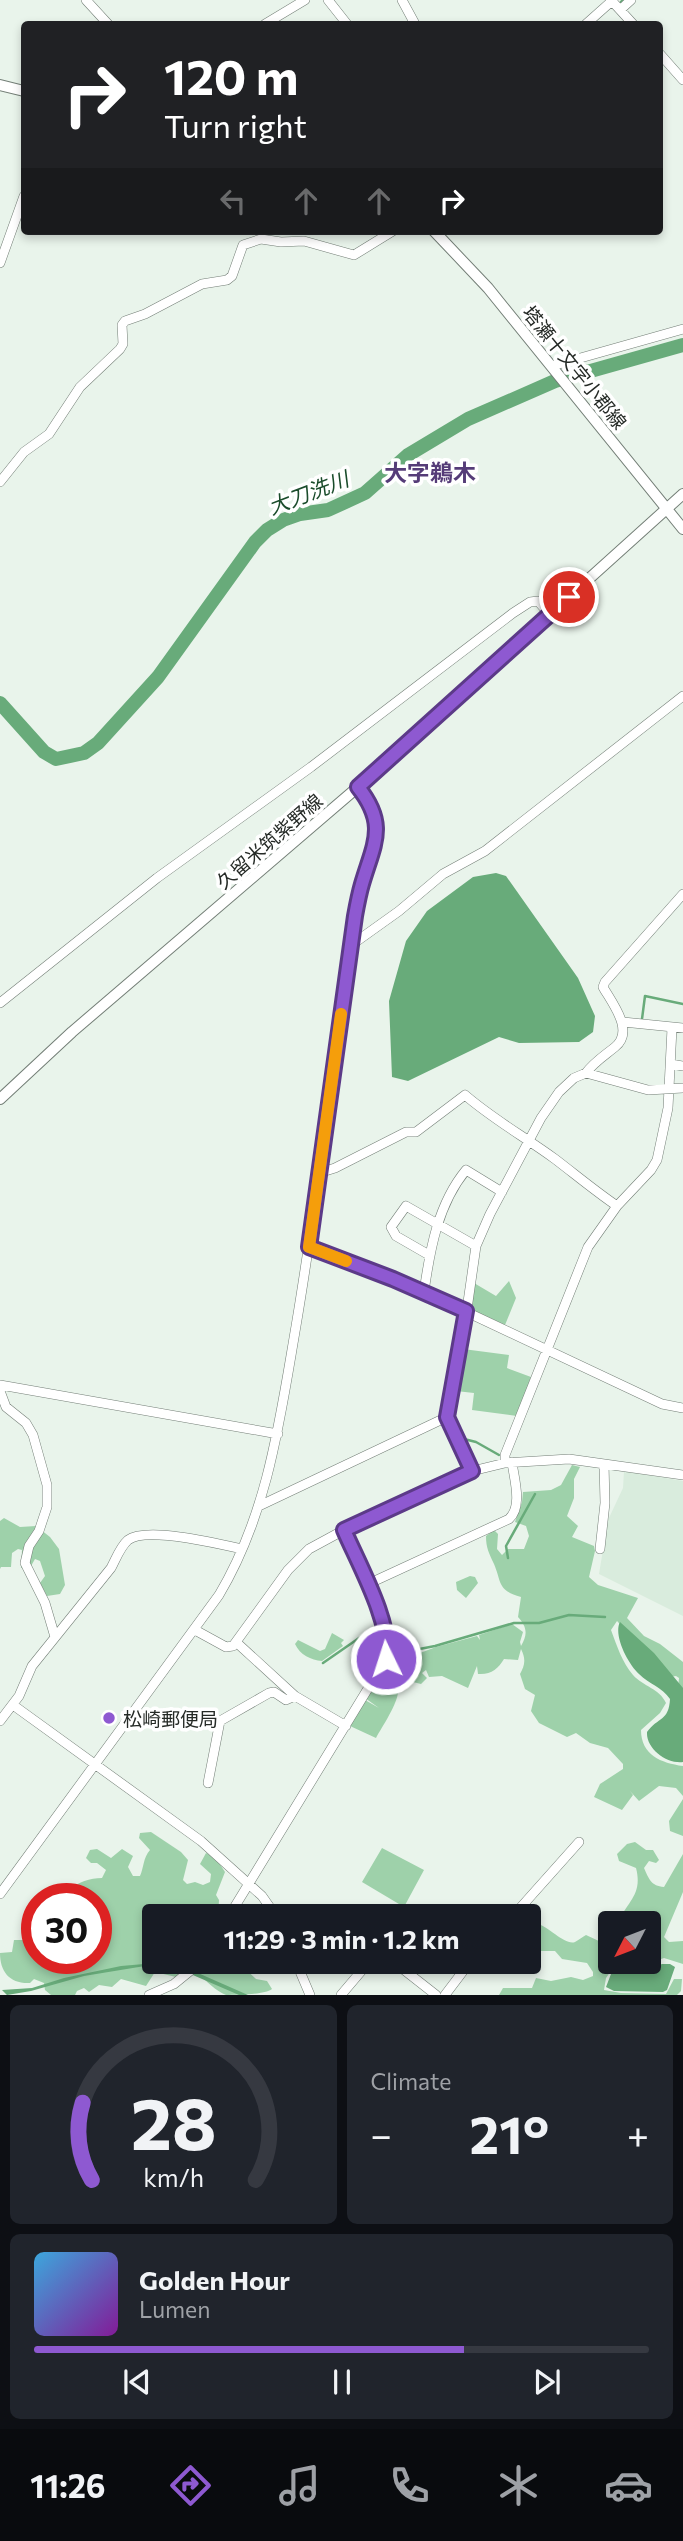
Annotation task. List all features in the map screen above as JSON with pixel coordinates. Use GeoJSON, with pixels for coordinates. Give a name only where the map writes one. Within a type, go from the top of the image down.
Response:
{"type":"FeatureCollection","features":[{"type":"Feature","properties":{"kind":"main road"},"geometry":{"type":"LineString","coordinates":[[0,85],[21,90]]}},
{"type":"Feature","properties":{"kind":"main road","name":"塔瀬十文字小郡線"},"geometry":{"type":"LineString","coordinates":[[438,235],[488,288],[683,529]]}},
{"type":"Feature","properties":{"kind":"main road","name":"久留米筑紫野線"},"geometry":{"type":"LineString","coordinates":[[0,1099],[72,1032],[358,787],[683,494]]}},
{"type":"Feature","properties":{"kind":"street"},"geometry":{"type":"LineString","coordinates":[[86,0],[105,21]]}},
{"type":"Feature","properties":{"kind":"street"},"geometry":{"type":"LineString","coordinates":[[270,21],[304,0]]}},
{"type":"Feature","properties":{"kind":"street"},"geometry":{"type":"LineString","coordinates":[[328,0],[345,21]]}},
{"type":"Feature","properties":{"kind":"street"},"geometry":{"type":"LineString","coordinates":[[402,0],[413,21]]}},
{"type":"Feature","properties":{"kind":"street"},"geometry":{"type":"LineString","coordinates":[[589,21],[612,0],[630,21]]}},
{"type":"Feature","properties":{"kind":"street"},"geometry":{"type":"LineString","coordinates":[[620,10],[631,0]]}},
{"type":"Feature","properties":{"kind":"street"},"geometry":{"type":"LineString","coordinates":[[663,57],[683,80]]}},
{"type":"Feature","properties":{"kind":"street"},"geometry":{"type":"LineString","coordinates":[[0,263],[21,204]]}},
{"type":"Feature","properties":{"kind":"street"},"geometry":{"type":"LineString","coordinates":[[0,482],[24,452],[49,434],[80,387],[120,349],[123,344],[122,325],[125,321],[145,314],[202,284],[227,280],[232,276],[243,245],[261,239],[304,241],[354,255],[386,235]]}},
{"type":"Feature","properties":{"kind":"street"},"geometry":{"type":"LineString","coordinates":[[554,368],[683,329]]}},
{"type":"Feature","properties":{"kind":"street"},"geometry":{"type":"LineString","coordinates":[[0,1003],[157,878],[311,767],[513,613],[530,602],[538,601],[550,615]]}},
{"type":"Feature","properties":{"kind":"street"},"geometry":{"type":"LineString","coordinates":[[350,946],[399,911],[443,874],[485,851],[683,696]]}},
{"type":"Feature","properties":{"kind":"street"},"geometry":{"type":"LineString","coordinates":[[0,1894],[195,1630],[232,1574],[259,1506],[278,1434],[309,1247],[350,946],[361,886],[378,836],[376,817],[358,787]]}},
{"type":"Feature","properties":{"kind":"street"},"geometry":{"type":"LineString","coordinates":[[472,1471],[447,1417],[476,1247],[550,1102],[574,1078],[586,1073],[593,1063],[619,1044],[622,1038],[623,1022],[603,987],[605,982],[683,894]]}},
{"type":"Feature","properties":{"kind":"street"},"geometry":{"type":"LineString","coordinates":[[623,1022],[683,1028]]}},
{"type":"Feature","properties":{"kind":"street"},"geometry":{"type":"LineString","coordinates":[[368,1584],[515,1514],[516,1506],[505,1455],[588,1247],[617,1206],[657,1160],[670,1090],[673,1028]]}},
{"type":"Feature","properties":{"kind":"street"},"geometry":{"type":"LineString","coordinates":[[671,1065],[683,1066]]}},
{"type":"Feature","properties":{"kind":"street"},"geometry":{"type":"LineString","coordinates":[[586,1073],[648,1090],[683,1088]]}},
{"type":"Feature","properties":{"kind":"street"},"geometry":{"type":"LineString","coordinates":[[319,1173],[335,1168],[406,1132],[416,1132],[465,1095],[490,1117],[617,1206]]}},
{"type":"Feature","properties":{"kind":"street"},"geometry":{"type":"LineString","coordinates":[[424,1292],[437,1224],[456,1182],[466,1170],[502,1192]]}},
{"type":"Feature","properties":{"kind":"street"},"geometry":{"type":"LineString","coordinates":[[429,1255],[396,1236],[391,1227],[406,1206],[476,1247]]}},
{"type":"Feature","properties":{"kind":"street"},"geometry":{"type":"LineString","coordinates":[[309,1247],[424,1292],[662,1404],[683,1408]]}},
{"type":"Feature","properties":{"kind":"street"},"geometry":{"type":"LineString","coordinates":[[0,1385],[278,1434]]}},
{"type":"Feature","properties":{"kind":"street"},"geometry":{"type":"LineString","coordinates":[[0,1391],[6,1407],[26,1423],[33,1436],[47,1485],[47,1507],[39,1531],[26,1555],[26,1563],[28,1573],[45,1603],[55,1637]]}},
{"type":"Feature","properties":{"kind":"street"},"geometry":{"type":"LineString","coordinates":[[259,1506],[447,1417]]}},
{"type":"Feature","properties":{"kind":"street"},"geometry":{"type":"LineString","coordinates":[[195,1630],[226,1647],[233,1646],[300,1557],[344,1530],[472,1471],[508,1462],[569,1460],[683,1475]]}},
{"type":"Feature","properties":{"kind":"street"},"geometry":{"type":"LineString","coordinates":[[600,1549],[605,1503],[604,1464]]}},
{"type":"Feature","properties":{"kind":"street"},"geometry":{"type":"LineString","coordinates":[[236,1904],[380,1671],[388,1651],[386,1634],[368,1584],[344,1530]]}},
{"type":"Feature","properties":{"kind":"street"},"geometry":{"type":"LineString","coordinates":[[0,1721],[19,1696],[32,1666],[111,1568],[120,1550],[134,1537],[158,1535],[199,1539],[242,1549]]}},
{"type":"Feature","properties":{"kind":"street"},"geometry":{"type":"LineString","coordinates":[[236,1642],[295,1696],[346,1726]]}},
{"type":"Feature","properties":{"kind":"street"},"geometry":{"type":"LineString","coordinates":[[208,1783],[220,1721],[269,1693],[274,1692],[286,1700],[295,1696]]}},
{"type":"Feature","properties":{"kind":"street"},"geometry":{"type":"LineString","coordinates":[[0,1700],[96,1764],[201,1841],[268,1904]]}},
{"type":"Feature","properties":{"kind":"street"},"geometry":{"type":"LineString","coordinates":[[524,1904],[579,1842]]}},
{"type":"Feature","properties":{"kind":"street"},"geometry":{"type":"LineString","coordinates":[[149,1995],[174,1984],[186,1974]]}},
{"type":"Feature","properties":{"kind":"street"},"geometry":{"type":"LineString","coordinates":[[301,1974],[310,1995]]}},
{"type":"Feature","properties":{"kind":"street"},"geometry":{"type":"LineString","coordinates":[[341,1995],[359,1974]]}},
{"type":"Feature","properties":{"kind":"street"},"geometry":{"type":"LineString","coordinates":[[409,1974],[436,1995]]}},
{"type":"Feature","properties":{"kind":"street"},"geometry":{"type":"LineString","coordinates":[[445,1995],[462,1974]]}},
{"type":"Feature","properties":{"kind":"shaded area"},"geometry":{"type":"Polygon","coordinates":[[[496,873],[506,876],[578,978],[595,1016],[593,1032],[579,1042],[519,1043],[499,1037],[408,1081],[392,1077],[389,1001],[406,941],[427,911],[473,877],[496,873]]]}},
{"type":"Feature","properties":{"kind":"shaded area"},"geometry":{"type":"Polygon","coordinates":[[[509,1281],[516,1298],[505,1325],[470,1309],[474,1283],[496,1296],[509,1281]]]}},
{"type":"Feature","properties":{"kind":"shaded area"},"geometry":{"type":"Polygon","coordinates":[[[463,1349],[509,1355],[507,1368],[531,1377],[517,1416],[472,1410],[474,1393],[456,1391],[463,1349]]]}},
{"type":"Feature","properties":{"kind":"shaded area"},"geometry":{"type":"Polygon","coordinates":[[[572,1465],[580,1467],[574,1479],[574,1498],[567,1516],[578,1526],[572,1537],[594,1546],[589,1577],[598,1585],[638,1598],[627,1618],[644,1636],[660,1644],[683,1662],[683,1695],[678,1688],[679,1678],[670,1677],[617,1621],[611,1630],[629,1670],[666,1703],[660,1713],[641,1730],[642,1739],[648,1752],[660,1760],[683,1766],[683,1796],[676,1788],[659,1786],[639,1801],[630,1791],[633,1795],[622,1810],[594,1797],[600,1784],[623,1769],[623,1764],[608,1748],[590,1743],[576,1733],[567,1737],[539,1723],[531,1711],[535,1695],[525,1689],[520,1674],[524,1662],[521,1649],[518,1660],[504,1659],[490,1672],[478,1674],[477,1666],[468,1688],[442,1676],[429,1677],[426,1670],[422,1673],[427,1678],[421,1684],[406,1678],[409,1670],[419,1671],[408,1667],[405,1679],[386,1669],[391,1654],[404,1659],[477,1636],[480,1640],[479,1635],[512,1624],[523,1632],[521,1646],[526,1631],[518,1617],[521,1597],[508,1592],[502,1585],[488,1550],[486,1536],[494,1530],[498,1534],[497,1549],[502,1555],[508,1549],[524,1549],[529,1536],[526,1526],[515,1522],[523,1492],[551,1490],[561,1485],[572,1465]]]}},
{"type":"Feature","properties":{"kind":"shaded area"},"geometry":{"type":"Polygon","coordinates":[[[624,1471],[683,1481],[683,1616],[599,1574],[608,1520],[623,1488],[624,1471]]]}},
{"type":"Feature","properties":{"kind":"shaded area"},"geometry":{"type":"Polygon","coordinates":[[[4,1518],[20,1527],[36,1526],[50,1537],[59,1549],[65,1585],[60,1594],[47,1596],[40,1583],[45,1576],[40,1561],[35,1559],[31,1566],[21,1568],[22,1550],[18,1549],[12,1553],[11,1567],[0,1569],[0,1521],[4,1518]]]}},
{"type":"Feature","properties":{"kind":"shaded area"},"geometry":{"type":"Polygon","coordinates":[[[470,1576],[475,1577],[478,1583],[466,1598],[457,1590],[456,1582],[470,1576]]]}},
{"type":"Feature","properties":{"kind":"shaded area"},"geometry":{"type":"Polygon","coordinates":[[[620,1622],[654,1653],[683,1688],[683,1762],[664,1758],[650,1744],[647,1732],[668,1711],[670,1699],[639,1674],[630,1663],[618,1634],[620,1622]]]}},
{"type":"Feature","properties":{"kind":"shaded area"},"geometry":{"type":"Polygon","coordinates":[[[332,1633],[344,1640],[341,1643],[343,1646],[322,1661],[306,1656],[295,1644],[298,1640],[320,1651],[325,1649],[332,1633]]]}},
{"type":"Feature","properties":{"kind":"shaded area"},"geometry":{"type":"Polygon","coordinates":[[[381,1674],[390,1677],[389,1681],[398,1690],[398,1695],[376,1738],[350,1726],[365,1700],[379,1708],[365,1698],[381,1674]]]}},
{"type":"Feature","properties":{"kind":"shaded area"},"geometry":{"type":"Polygon","coordinates":[[[683,1799],[683,1836],[670,1831],[669,1821],[683,1799]]]}},
{"type":"Feature","properties":{"kind":"shaded area"},"geometry":{"type":"Polygon","coordinates":[[[151,1832],[181,1852],[188,1860],[183,1880],[187,1884],[195,1882],[203,1885],[210,1882],[211,1874],[200,1864],[206,1853],[216,1858],[225,1872],[216,1895],[219,1904],[142,1904],[142,1974],[154,1974],[146,1986],[121,1979],[112,1987],[99,1985],[89,1992],[84,1988],[75,1995],[51,1995],[45,1990],[44,1983],[34,1979],[30,1983],[23,1983],[8,1976],[2,1966],[0,1953],[12,1952],[14,1940],[21,1940],[21,1974],[112,1974],[112,1883],[80,1883],[102,1878],[106,1870],[86,1858],[90,1850],[97,1849],[111,1858],[122,1849],[133,1856],[128,1867],[133,1876],[140,1876],[150,1850],[139,1838],[140,1833],[151,1832]]]}},
{"type":"Feature","properties":{"kind":"shaded area"},"geometry":{"type":"Polygon","coordinates":[[[635,1842],[646,1850],[653,1850],[659,1860],[656,1863],[649,1861],[644,1868],[651,1881],[664,1887],[683,1854],[683,1892],[664,1937],[669,1942],[683,1941],[683,1964],[662,1959],[662,1911],[624,1911],[636,1891],[638,1877],[636,1868],[619,1861],[617,1854],[627,1844],[635,1842]]]}},
{"type":"Feature","properties":{"kind":"shaded area"},"geometry":{"type":"Polygon","coordinates":[[[382,1848],[424,1870],[406,1904],[399,1904],[362,1882],[382,1848]]]}},
{"type":"Feature","properties":{"kind":"shaded area"},"geometry":{"type":"Polygon","coordinates":[[[541,1926],[571,1942],[586,1935],[598,1941],[598,1974],[609,1974],[604,1990],[666,1994],[674,1979],[682,1979],[681,1991],[677,1995],[499,1995],[503,1988],[532,1988],[536,1978],[551,1981],[571,1977],[583,1980],[593,1976],[587,1963],[562,1959],[555,1951],[541,1951],[541,1926]]]}},
{"type":"Feature","properties":{"kind":"shaded area"},"geometry":{"type":"Polygon","coordinates":[[[142,1964],[142,1966],[112,1971],[112,1968],[142,1964]]]}},
{"type":"Feature","properties":{"kind":"shaded area"},"geometry":{"type":"Polygon","coordinates":[[[662,1964],[675,1967],[667,1990],[663,1992],[614,1991],[606,1987],[611,1974],[662,1974],[662,1964]]]}},
{"type":"Feature","properties":{"kind":"shaded area"},"geometry":{"type":"Polygon","coordinates":[[[96,1974],[31,1991],[7,1995],[2,1990],[32,1988],[64,1978],[96,1974]]]}},
{"type":"Feature","properties":{"kind":"shaded area"},"geometry":{"type":"Polygon","coordinates":[[[191,1974],[200,1974],[248,1995],[239,1995],[191,1974]]]}},
{"type":"Feature","properties":{"kind":"shaded area"},"geometry":{"type":"Polygon","coordinates":[[[199,1974],[251,1974],[256,1979],[267,1981],[272,1989],[257,1994],[226,1995],[199,1974]]]}},
{"type":"Feature","properties":{"kind":"waterway","name":"大刀洗川"},"geometry":{"type":"LineString","coordinates":[[0,703],[44,752],[56,759],[84,753],[98,743],[158,677],[255,542],[267,530],[283,520],[300,514],[328,510],[365,493],[408,455],[468,419],[555,381],[683,345]]}},
{"type":"Feature","properties":{"kind":"waterway"},"geometry":{"type":"LineString","coordinates":[[642,1019],[645,996],[683,1004]]}},
{"type":"Feature","properties":{"kind":"waterway"},"geometry":{"type":"LineString","coordinates":[[460,1438],[476,1442],[499,1455]]}},
{"type":"Feature","properties":{"kind":"waterway"},"geometry":{"type":"LineString","coordinates":[[508,1558],[506,1546],[535,1494]]}},
{"type":"Feature","properties":{"kind":"waterway"},"geometry":{"type":"LineString","coordinates":[[391,1650],[404,1652],[435,1646],[514,1623],[539,1623],[569,1615],[605,1617]]}},
{"type":"Feature","properties":{"kind":"waterway"},"geometry":{"type":"LineString","coordinates":[[323,1663],[362,1636],[384,1645]]}},
{"type":"Feature","properties":{"kind":"slow traffic"},"geometry":{"type":"LineString","coordinates":[[341,1014],[309,1247],[346,1261]]}},
{"type":"Feature","properties":{"kind":"place","name":"松崎郵便局"},"geometry":{"type":"Point","coordinates":[109,1718]}},
{"type":"Feature","properties":{"kind":"district","name":"大字鵜木"},"geometry":{"type":"Point","coordinates":[430,472]}},
{"type":"Feature","properties":{"kind":"route"},"geometry":{"type":"LineString","coordinates":[[386,1659],[386,1634],[344,1530],[472,1471],[447,1417],[466,1311],[309,1247],[355,916],[361,886],[378,836],[376,817],[358,787],[569,597]]}}]}
